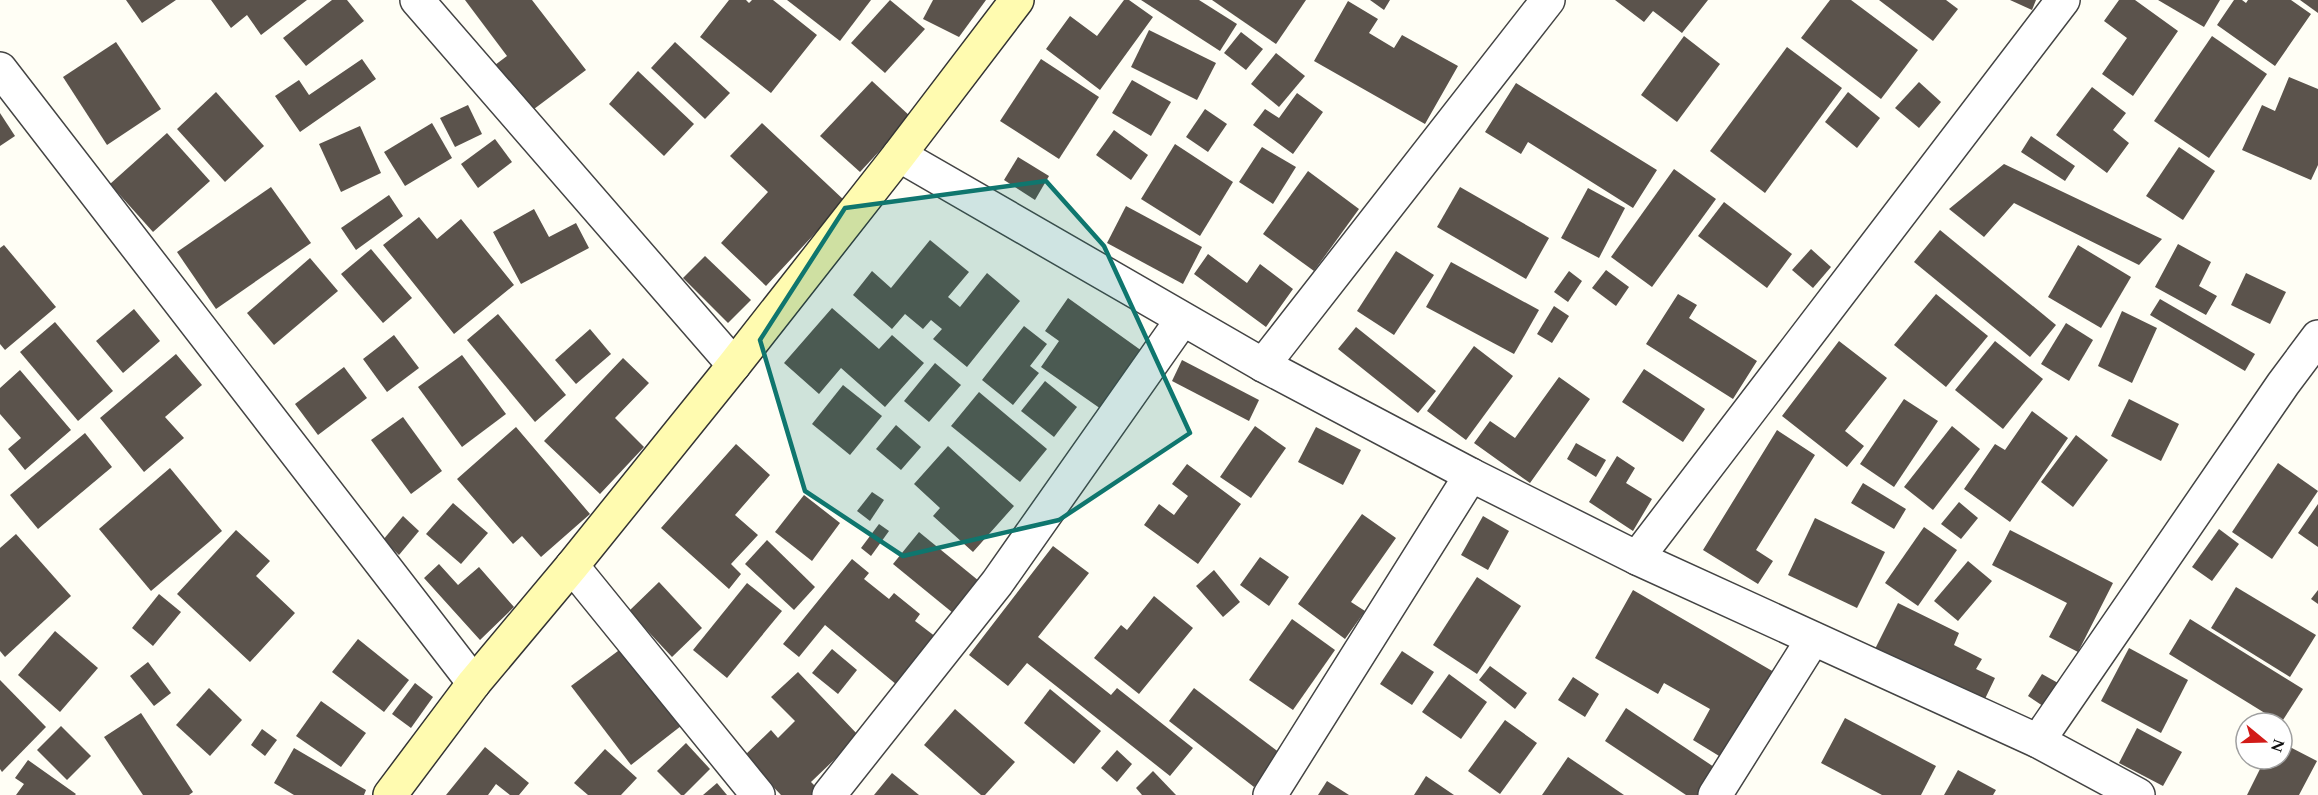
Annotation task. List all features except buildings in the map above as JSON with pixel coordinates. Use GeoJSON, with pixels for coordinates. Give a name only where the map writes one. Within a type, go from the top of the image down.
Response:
{"type":"FeatureCollection","features":[{"type":"Feature","properties":{"kind":"street"},"geometry":{"type":"LineString","coordinates":[[390,795],[474,682],[572,566],[734,365],[1017,0]]}},
{"type":"Feature","properties":{"kind":"street"},"geometry":{"type":"LineString","coordinates":[[1263,365],[1548,0]]}},
{"type":"Feature","properties":{"kind":"street"},"geometry":{"type":"LineString","coordinates":[[1637,558],[2063,0]]}},
{"type":"Feature","properties":{"kind":"street"},"geometry":{"type":"LineString","coordinates":[[420,1],[734,365]]}},
{"type":"Feature","properties":{"kind":"street"},"geometry":{"type":"LineString","coordinates":[[0,69],[474,682]]}},
{"type":"Feature","properties":{"kind":"street"},"geometry":{"type":"LineString","coordinates":[[899,154],[1182,320],[1471,475],[1637,558],[2038,741],[2138,795]]}},
{"type":"Feature","properties":{"kind":"street"},"geometry":{"type":"LineString","coordinates":[[829,795],[997,583],[1182,320]]}},
{"type":"Feature","properties":{"kind":"street"},"geometry":{"type":"LineString","coordinates":[[2038,741],[2289,375],[2318,337]]}},
{"type":"Feature","properties":{"kind":"street"},"geometry":{"type":"LineString","coordinates":[[1270,795],[1471,475]]}},
{"type":"Feature","properties":{"kind":"street"},"geometry":{"type":"LineString","coordinates":[[572,566],[758,795]]}},
{"type":"Feature","properties":{"kind":"street"},"geometry":{"type":"LineString","coordinates":[[1715,795],[1812,639]]}},
{"type":"Feature","properties":{"kind":"highlighted area"},"geometry":{"type":"Polygon","coordinates":[[[1046,181],[1104,246],[1190,433],[1059,520],[903,556],[805,491],[760,340],[845,208],[1046,181]]]}}]}
